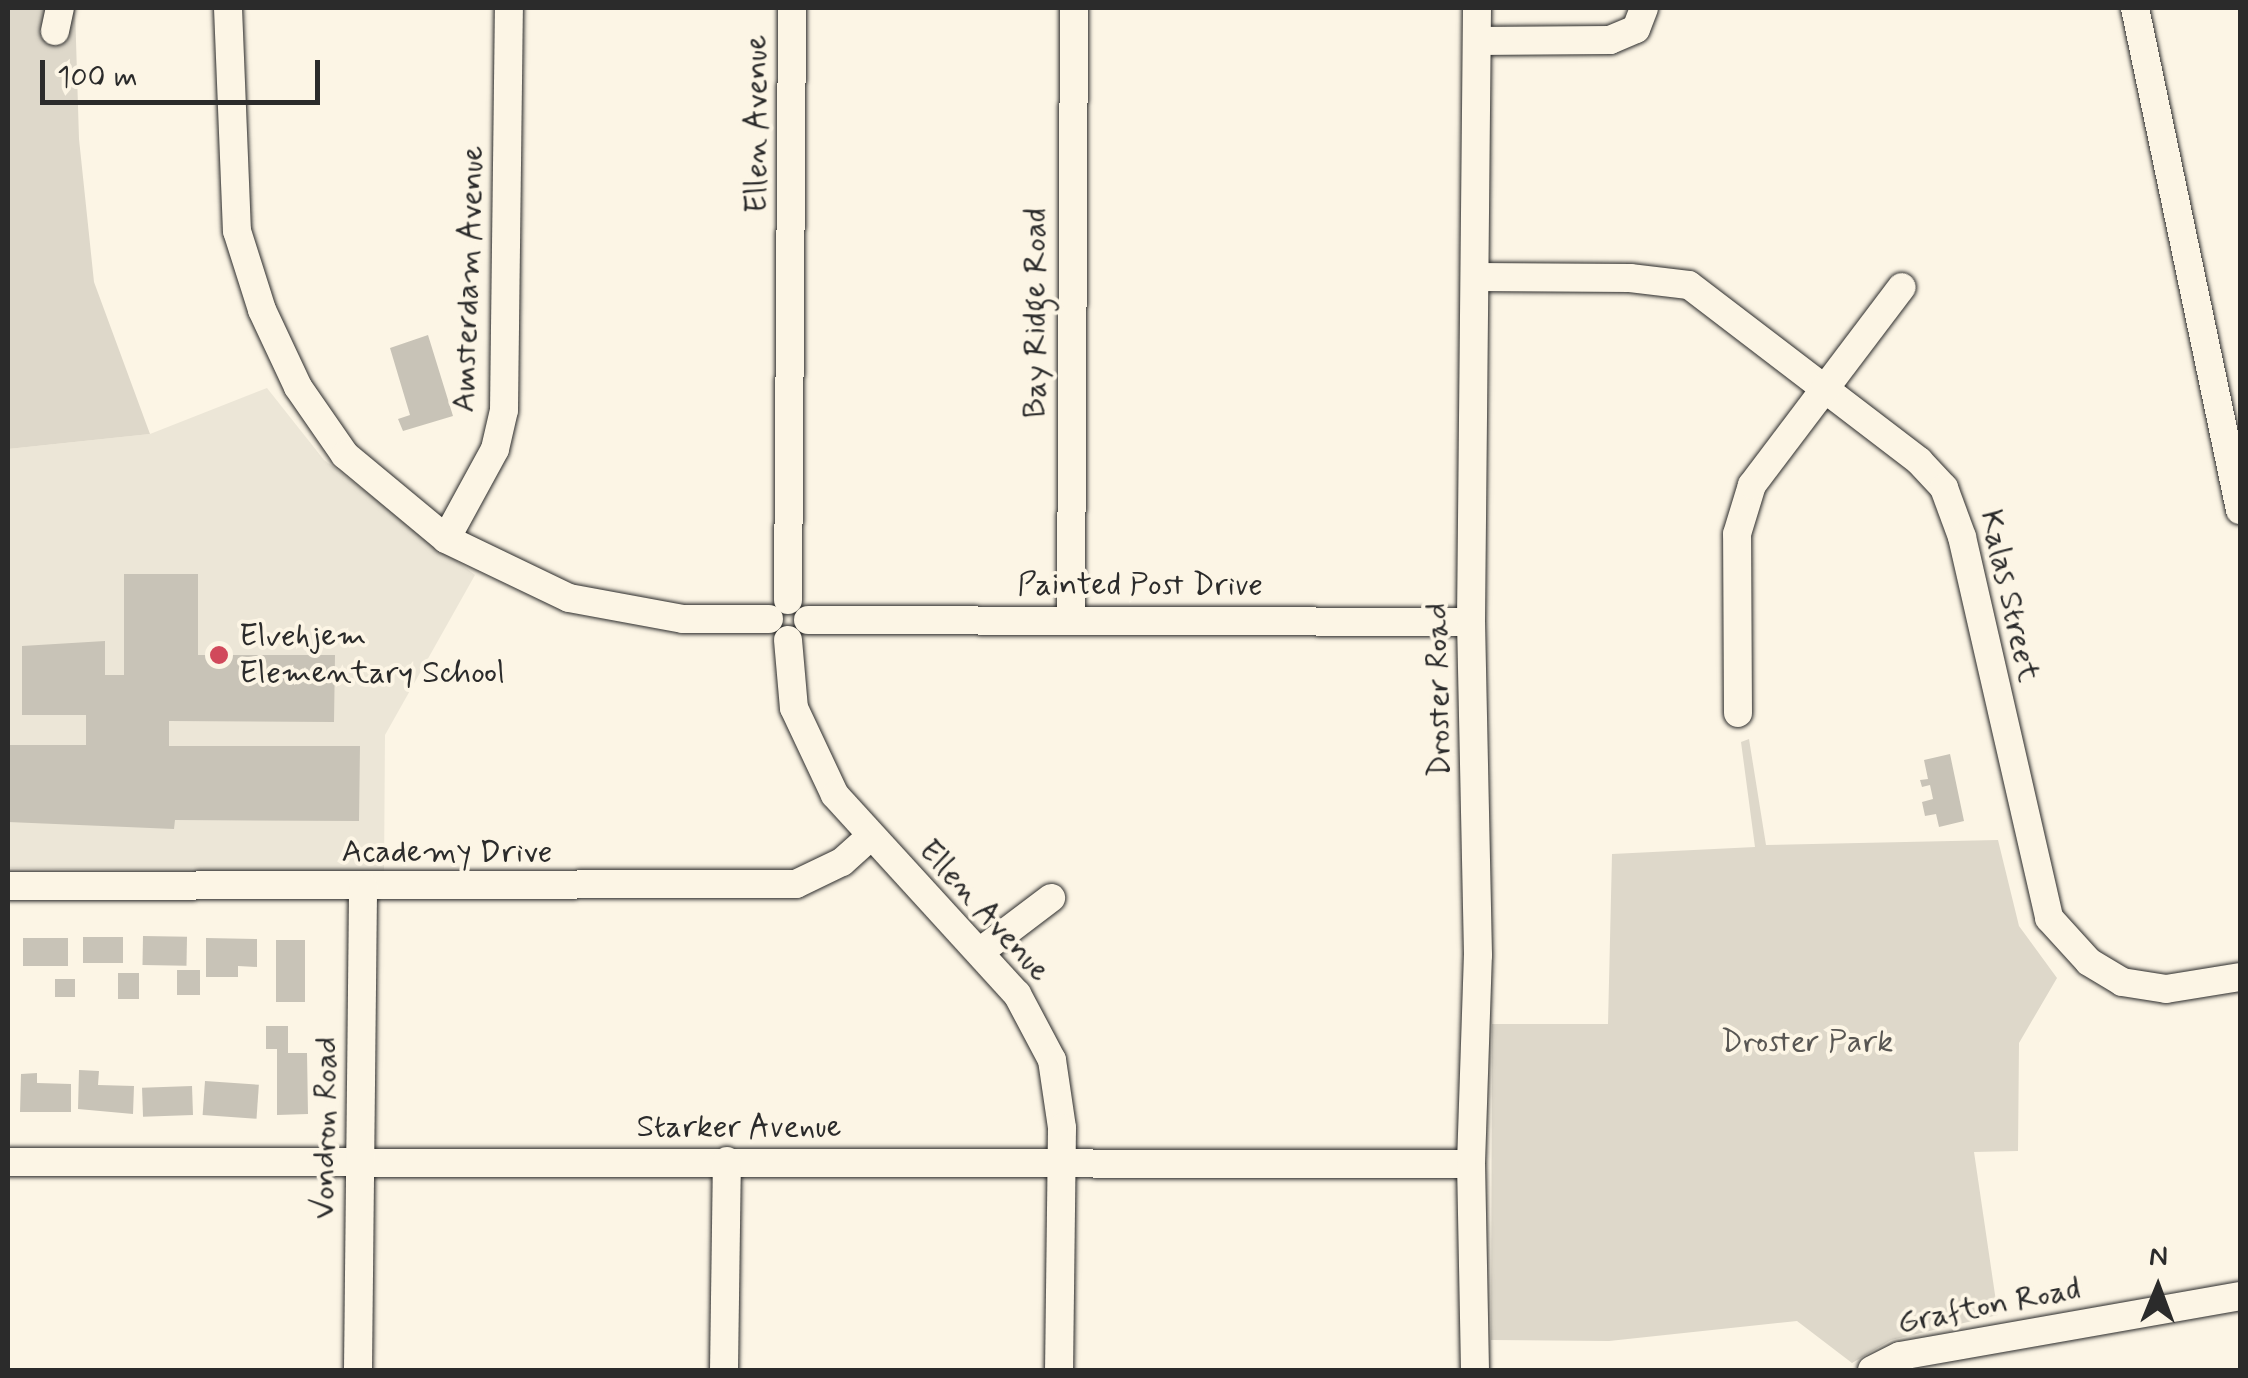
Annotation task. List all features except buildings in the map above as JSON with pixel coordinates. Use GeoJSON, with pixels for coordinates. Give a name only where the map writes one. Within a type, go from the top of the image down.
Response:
{"type":"FeatureCollection","features":[{"type":"Feature","properties":{"kind":"street","name":"Painted Post Drive"},"geometry":{"type":"LineString","coordinates":[[228,8],[237,232],[262,310],[298,387],[345,454],[446,539],[569,598],[683,619],[1471,622]]}},
{"type":"Feature","properties":{"kind":"street","name":"Amsterdam Avenue"},"geometry":{"type":"LineString","coordinates":[[446,539],[495,449],[504,410],[508,8]]}},
{"type":"Feature","properties":{"kind":"street","name":"Ellen Avenue"},"geometry":{"type":"LineString","coordinates":[[792,8],[789,620],[794,708],[804,738],[835,795],[1017,994],[1052,1060],[1061,1162],[1059,1370]]}},
{"type":"Feature","properties":{"kind":"street","name":"Bay Ridge Road"},"geometry":{"type":"LineString","coordinates":[[1071,618],[1074,8]]}},
{"type":"Feature","properties":{"kind":"street","name":"Droster Road"},"geometry":{"type":"LineString","coordinates":[[1475,1370],[1471,1164],[1478,955],[1471,622],[1477,8]]}},
{"type":"Feature","properties":{"kind":"street"},"geometry":{"type":"LineString","coordinates":[[1477,41],[1610,40],[1636,29],[1644,8]]}},
{"type":"Feature","properties":{"kind":"street"},"geometry":{"type":"LineString","coordinates":[[2135,8],[2240,510]]}},
{"type":"Feature","properties":{"kind":"street","name":"Kalas Street"},"geometry":{"type":"LineString","coordinates":[[1476,277],[1630,278],[1689,285],[1919,461],[1952,507],[2049,918],[2089,962],[2122,982],[2166,990],[2240,977]]}},
{"type":"Feature","properties":{"kind":"street"},"geometry":{"type":"LineString","coordinates":[[1738,713],[1738,534],[1744,507],[1762,467],[1902,288]]}},
{"type":"Feature","properties":{"kind":"street","name":"Academy Drive"},"geometry":{"type":"LineString","coordinates":[[8,886],[796,884],[823,874],[870,837]]}},
{"type":"Feature","properties":{"kind":"street","name":"Vondron Road"},"geometry":{"type":"LineString","coordinates":[[358,1370],[363,886]]}},
{"type":"Feature","properties":{"kind":"street"},"geometry":{"type":"LineString","coordinates":[[981,951],[1050,898]]}},
{"type":"Feature","properties":{"kind":"street","name":"Starker Avenue"},"geometry":{"type":"LineString","coordinates":[[8,1162],[1471,1164]]}},
{"type":"Feature","properties":{"kind":"street"},"geometry":{"type":"LineString","coordinates":[[724,1370],[727,1162]]}},
{"type":"Feature","properties":{"kind":"street","name":"Grafton Road"},"geometry":{"type":"LineString","coordinates":[[1872,1370],[1900,1356],[2240,1296]]}},
{"type":"Feature","properties":{"kind":"shaded area","name":"Elvehjem Elementary School"},"geometry":{"type":"Polygon","coordinates":[[[267,388],[324,460],[475,575],[385,735],[384,875],[8,868],[8,449],[150,434],[267,388]]]}},
{"type":"Feature","properties":{"kind":"green space"},"geometry":{"type":"Polygon","coordinates":[[[8,8],[75,8],[79,139],[94,282],[150,434],[8,449],[8,8]]]}},
{"type":"Feature","properties":{"kind":"green space","name":"Droster Park"},"geometry":{"type":"Polygon","coordinates":[[[1749,739],[1766,845],[1998,840],[2019,926],[2057,978],[2019,1043],[2018,1151],[1974,1152],[1998,1315],[1891,1340],[1852,1363],[1797,1321],[1609,1341],[1491,1340],[1492,1024],[1608,1024],[1612,854],[1755,847],[1741,742],[1749,739]]]}},
{"type":"Feature","properties":{"kind":"place","name":"Elvehjem Elementary School"},"geometry":{"type":"Point","coordinates":[219,655]}}]}
